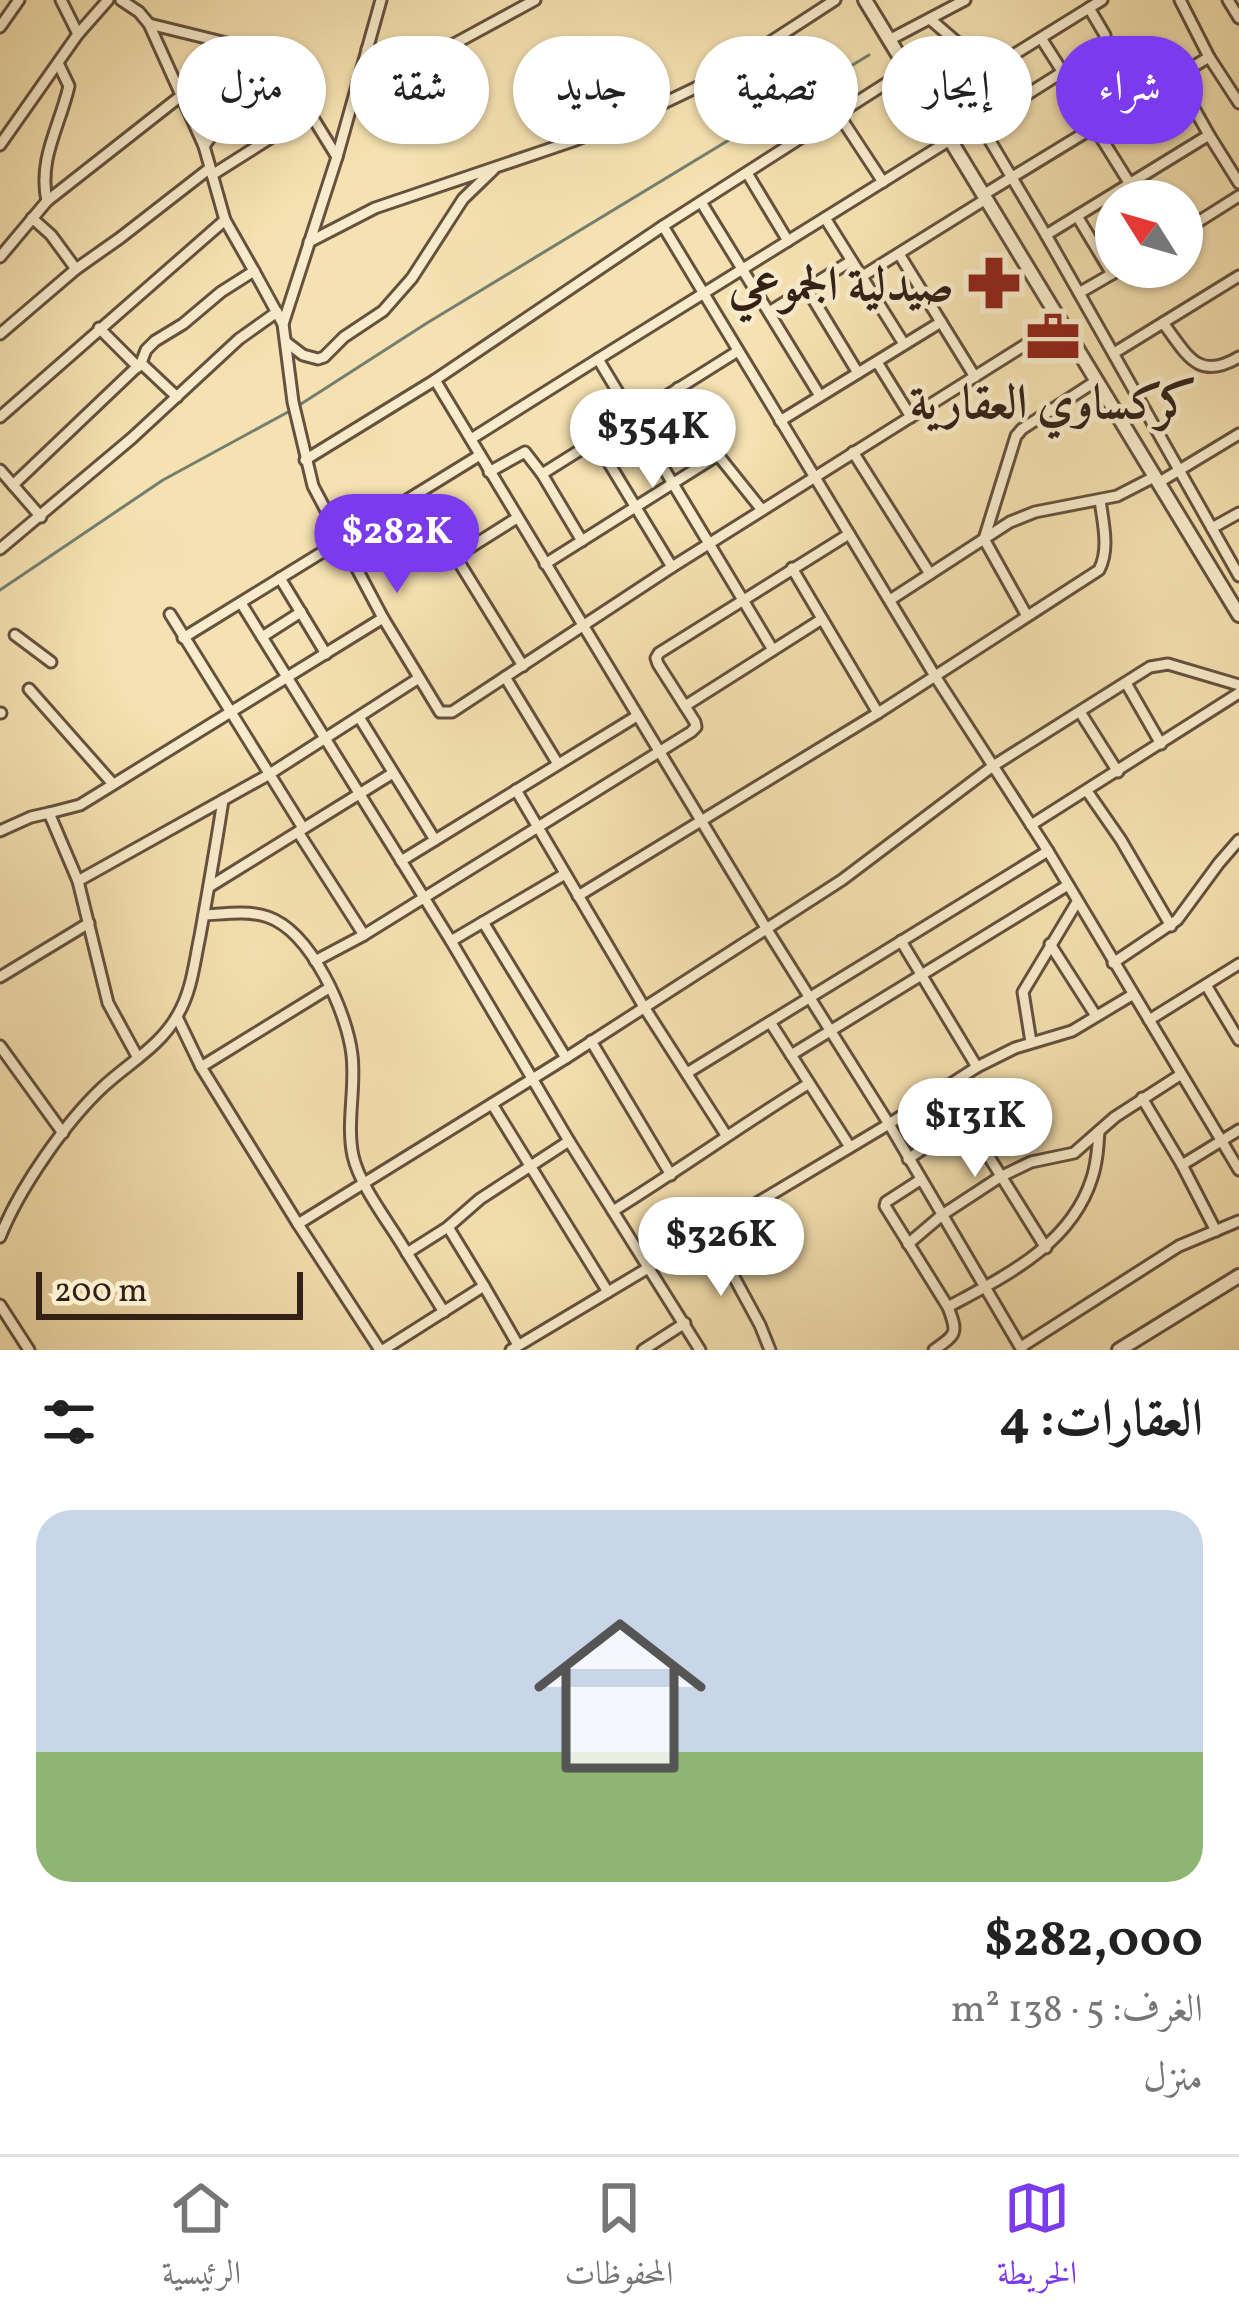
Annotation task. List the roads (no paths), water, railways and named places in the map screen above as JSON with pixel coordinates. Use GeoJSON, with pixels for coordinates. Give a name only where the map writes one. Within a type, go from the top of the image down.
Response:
{"type":"FeatureCollection","features":[{"type":"Feature","properties":{"kind":"street"},"geometry":{"type":"LineString","coordinates":[[0,27],[19,0]]}},
{"type":"Feature","properties":{"kind":"street"},"geometry":{"type":"LineString","coordinates":[[61,0],[78,34]]}},
{"type":"Feature","properties":{"kind":"street"},"geometry":{"type":"LineString","coordinates":[[0,145],[78,34],[108,0]]}},
{"type":"Feature","properties":{"kind":"street"},"geometry":{"type":"LineString","coordinates":[[371,36],[381,0]]}},
{"type":"Feature","properties":{"kind":"street"},"geometry":{"type":"LineString","coordinates":[[469,36],[535,0]]}},
{"type":"Feature","properties":{"kind":"street"},"geometry":{"type":"LineString","coordinates":[[309,242],[374,208],[645,112],[712,80],[835,0]]}},
{"type":"Feature","properties":{"kind":"street"},"geometry":{"type":"LineString","coordinates":[[865,0],[887,36]]}},
{"type":"Feature","properties":{"kind":"street"},"geometry":{"type":"LineString","coordinates":[[897,36],[965,0]]}},
{"type":"Feature","properties":{"kind":"street"},"geometry":{"type":"LineString","coordinates":[[1032,44],[1102,0]]}},
{"type":"Feature","properties":{"kind":"street"},"geometry":{"type":"LineString","coordinates":[[1180,0],[1239,103]]}},
{"type":"Feature","properties":{"kind":"street"},"geometry":{"type":"LineString","coordinates":[[1228,0],[1239,18]]}},
{"type":"Feature","properties":{"kind":"street"},"geometry":{"type":"LineString","coordinates":[[124,1],[149,24],[177,84]]}},
{"type":"Feature","properties":{"kind":"street"},"geometry":{"type":"LineString","coordinates":[[1089,8],[1105,36]]}},
{"type":"Feature","properties":{"kind":"street"},"geometry":{"type":"LineString","coordinates":[[930,19],[950,36]]}},
{"type":"Feature","properties":{"kind":"street"},"geometry":{"type":"LineString","coordinates":[[149,24],[193,36]]}},
{"type":"Feature","properties":{"kind":"street"},"geometry":{"type":"LineString","coordinates":[[1041,38],[1056,62]]}},
{"type":"Feature","properties":{"kind":"street"},"geometry":{"type":"LineString","coordinates":[[1203,61],[1209,57]]}},
{"type":"Feature","properties":{"kind":"street"},"geometry":{"type":"LineString","coordinates":[[47,201],[43,183],[46,155],[70,86],[58,62]]}},
{"type":"Feature","properties":{"kind":"street"},"geometry":{"type":"LineString","coordinates":[[0,257],[47,201],[177,99]]}},
{"type":"Feature","properties":{"kind":"street"},"geometry":{"type":"LineString","coordinates":[[283,324],[350,110]]}},
{"type":"Feature","properties":{"kind":"street"},"geometry":{"type":"LineString","coordinates":[[1203,124],[1239,183]]}},
{"type":"Feature","properties":{"kind":"street"},"geometry":{"type":"LineString","coordinates":[[1136,180],[1209,135]]}},
{"type":"Feature","properties":{"kind":"street"},"geometry":{"type":"LineString","coordinates":[[326,139],[337,157]]}},
{"type":"Feature","properties":{"kind":"street"},"geometry":{"type":"LineString","coordinates":[[2,328],[76,269],[258,144]]}},
{"type":"Feature","properties":{"kind":"street"},"geometry":{"type":"LineString","coordinates":[[305,460],[793,144]]}},
{"type":"Feature","properties":{"kind":"street"},"geometry":{"type":"LineString","coordinates":[[858,144],[883,182]]}},
{"type":"Feature","properties":{"kind":"street"},"geometry":{"type":"LineString","coordinates":[[471,439],[944,144]]}},
{"type":"Feature","properties":{"kind":"street"},"geometry":{"type":"LineString","coordinates":[[952,144],[1239,615]]}},
{"type":"Feature","properties":{"kind":"street"},"geometry":{"type":"LineString","coordinates":[[992,144],[1239,576]]}},
{"type":"Feature","properties":{"kind":"street"},"geometry":{"type":"LineString","coordinates":[[861,277],[1068,144]]}},
{"type":"Feature","properties":{"kind":"street"},"geometry":{"type":"LineString","coordinates":[[1105,144],[1128,180]]}},
{"type":"Feature","properties":{"kind":"street"},"geometry":{"type":"LineString","coordinates":[[204,146],[225,220],[283,324],[305,460],[322,508],[418,678],[445,714],[1060,323]]}},
{"type":"Feature","properties":{"kind":"street"},"geometry":{"type":"LineString","coordinates":[[286,342],[318,359],[383,311],[412,278],[463,199],[500,164]]}},
{"type":"Feature","properties":{"kind":"street"},"geometry":{"type":"LineString","coordinates":[[747,173],[788,241]]}},
{"type":"Feature","properties":{"kind":"street"},"geometry":{"type":"LineString","coordinates":[[1203,219],[1239,196]]}},
{"type":"Feature","properties":{"kind":"street"},"geometry":{"type":"LineString","coordinates":[[701,202],[820,396]]}},
{"type":"Feature","properties":{"kind":"street"},"geometry":{"type":"LineString","coordinates":[[1046,235],[1095,205]]}},
{"type":"Feature","properties":{"kind":"street"},"geometry":{"type":"LineString","coordinates":[[1077,216],[1095,246]]}},
{"type":"Feature","properties":{"kind":"street"},"geometry":{"type":"LineString","coordinates":[[32,218],[76,269]]}},
{"type":"Feature","properties":{"kind":"street"},"geometry":{"type":"LineString","coordinates":[[825,218],[904,344]]}},
{"type":"Feature","properties":{"kind":"street"},"geometry":{"type":"LineString","coordinates":[[0,417],[225,220]]}},
{"type":"Feature","properties":{"kind":"street"},"geometry":{"type":"LineString","coordinates":[[663,226],[1239,1170]]}},
{"type":"Feature","properties":{"kind":"street"},"geometry":{"type":"LineString","coordinates":[[899,254],[975,377]]}},
{"type":"Feature","properties":{"kind":"street"},"geometry":{"type":"LineString","coordinates":[[769,312],[851,261]]}},
{"type":"Feature","properties":{"kind":"street"},"geometry":{"type":"LineString","coordinates":[[13,485],[140,365],[154,341],[254,271]]}},
{"type":"Feature","properties":{"kind":"street"},"geometry":{"type":"LineString","coordinates":[[1114,352],[1239,276]]}},
{"type":"Feature","properties":{"kind":"street"},"geometry":{"type":"LineString","coordinates":[[1079,293],[1095,284]]}},
{"type":"Feature","properties":{"kind":"street"},"geometry":{"type":"LineString","coordinates":[[807,289],[858,373]]}},
{"type":"Feature","properties":{"kind":"street"},"geometry":{"type":"LineString","coordinates":[[0,550],[277,312]]}},
{"type":"Feature","properties":{"kind":"street"},"geometry":{"type":"LineString","coordinates":[[780,421],[941,322]]}},
{"type":"Feature","properties":{"kind":"street"},"geometry":{"type":"LineString","coordinates":[[1163,323],[1187,355],[1204,368],[1239,357]]}},
{"type":"Feature","properties":{"kind":"street"},"geometry":{"type":"LineString","coordinates":[[99,328],[178,397]]}},
{"type":"Feature","properties":{"kind":"street"},"geometry":{"type":"LineString","coordinates":[[542,474],[738,351]]}},
{"type":"Feature","properties":{"kind":"street"},"geometry":{"type":"LineString","coordinates":[[598,359],[773,650]]}},
{"type":"Feature","properties":{"kind":"street"},"geometry":{"type":"LineString","coordinates":[[877,362],[911,417]]}},
{"type":"Feature","properties":{"kind":"street"},"geometry":{"type":"LineString","coordinates":[[435,380],[1022,1349],[1179,1246],[1239,1221]]}},
{"type":"Feature","properties":{"kind":"street"},"geometry":{"type":"LineString","coordinates":[[1028,616],[984,539],[1016,436],[1096,382]]}},
{"type":"Feature","properties":{"kind":"street"},"geometry":{"type":"LineString","coordinates":[[678,388],[718,455],[762,510]]}},
{"type":"Feature","properties":{"kind":"street"},"geometry":{"type":"LineString","coordinates":[[890,599],[1010,522],[1034,512],[1117,496],[1180,469],[1239,434]]}},
{"type":"Feature","properties":{"kind":"street"},"geometry":{"type":"LineString","coordinates":[[595,440],[672,567]]}},
{"type":"Feature","properties":{"kind":"street"},"geometry":{"type":"LineString","coordinates":[[489,472],[525,452],[582,541]]}},
{"type":"Feature","properties":{"kind":"street"},"geometry":{"type":"LineString","coordinates":[[854,452],[930,574]]}},
{"type":"Feature","properties":{"kind":"street"},"geometry":{"type":"LineString","coordinates":[[183,638],[480,455]]}},
{"type":"Feature","properties":{"kind":"street"},"geometry":{"type":"LineString","coordinates":[[545,565],[718,455]]}},
{"type":"Feature","properties":{"kind":"street"},"geometry":{"type":"LineString","coordinates":[[0,470],[41,517]]}},
{"type":"Feature","properties":{"kind":"street"},"geometry":{"type":"LineString","coordinates":[[417,494],[523,666]]}},
{"type":"Feature","properties":{"kind":"street"},"geometry":{"type":"LineString","coordinates":[[578,896],[878,713],[1099,570],[1106,547],[1100,500]]}},
{"type":"Feature","properties":{"kind":"street"},"geometry":{"type":"LineString","coordinates":[[1212,528],[1239,513]]}},
{"type":"Feature","properties":{"kind":"street"},"geometry":{"type":"LineString","coordinates":[[455,556],[517,518]]}},
{"type":"Feature","properties":{"kind":"street"},"geometry":{"type":"LineString","coordinates":[[315,961],[696,727],[658,664],[659,653],[849,534]]}},
{"type":"Feature","properties":{"kind":"street"},"geometry":{"type":"LineString","coordinates":[[792,568],[878,713]]}},
{"type":"Feature","properties":{"kind":"street"},"geometry":{"type":"LineString","coordinates":[[280,578],[326,654]]}},
{"type":"Feature","properties":{"kind":"street"},"geometry":{"type":"LineString","coordinates":[[241,603],[700,1350]]}},
{"type":"Feature","properties":{"kind":"street"},"geometry":{"type":"LineString","coordinates":[[262,637],[301,612]]}},
{"type":"Feature","properties":{"kind":"street"},"geometry":{"type":"LineString","coordinates":[[170,614],[364,935]]}},
{"type":"Feature","properties":{"kind":"street"},"geometry":{"type":"LineString","coordinates":[[0,831],[31,817],[80,805],[383,618]]}},
{"type":"Feature","properties":{"kind":"street"},"geometry":{"type":"LineString","coordinates":[[685,706],[822,619]]}},
{"type":"Feature","properties":{"kind":"street"},"geometry":{"type":"LineString","coordinates":[[15,635],[51,662]]}},
{"type":"Feature","properties":{"kind":"street"},"geometry":{"type":"LineString","coordinates":[[298,1224],[842,880],[993,766],[1150,668],[1168,664],[1238,693]]}},
{"type":"Feature","properties":{"kind":"street"},"geometry":{"type":"LineString","coordinates":[[505,677],[558,764]]}},
{"type":"Feature","properties":{"kind":"street"},"geometry":{"type":"LineString","coordinates":[[78,881],[268,775],[418,678]]}},
{"type":"Feature","properties":{"kind":"street"},"geometry":{"type":"LineString","coordinates":[[1126,683],[1161,744]]}},
{"type":"Feature","properties":{"kind":"street"},"geometry":{"type":"LineString","coordinates":[[29,689],[113,784]]}},
{"type":"Feature","properties":{"kind":"street"},"geometry":{"type":"LineString","coordinates":[[1031,825],[1238,693]]}},
{"type":"Feature","properties":{"kind":"street"},"geometry":{"type":"LineString","coordinates":[[1080,712],[1118,772]]}},
{"type":"Feature","properties":{"kind":"street"},"geometry":{"type":"LineString","coordinates":[[401,861],[637,716]]}},
{"type":"Feature","properties":{"kind":"street"},"geometry":{"type":"LineString","coordinates":[[359,717],[435,840]]}},
{"type":"Feature","properties":{"kind":"street"},"geometry":{"type":"LineString","coordinates":[[208,888],[392,772]]}},
{"type":"Feature","properties":{"kind":"street"},"geometry":{"type":"LineString","coordinates":[[516,790],[726,1135]]}},
{"type":"Feature","properties":{"kind":"street"},"geometry":{"type":"LineString","coordinates":[[1088,791],[1171,926]]}},
{"type":"Feature","properties":{"kind":"street"},"geometry":{"type":"LineString","coordinates":[[0,1237],[63,1133],[104,1085],[138,1058],[177,1016],[190,988],[223,800]]}},
{"type":"Feature","properties":{"kind":"street"},"geometry":{"type":"LineString","coordinates":[[49,813],[78,881],[108,1004],[138,1058]]}},
{"type":"Feature","properties":{"kind":"street"},"geometry":{"type":"LineString","coordinates":[[1113,963],[1171,926],[1239,841]]}},
{"type":"Feature","properties":{"kind":"street"},"geometry":{"type":"LineString","coordinates":[[687,1073],[1048,851]]}},
{"type":"Feature","properties":{"kind":"street"},"geometry":{"type":"LineString","coordinates":[[451,941],[565,874]]}},
{"type":"Feature","properties":{"kind":"street"},"geometry":{"type":"LineString","coordinates":[[791,1055],[1068,885]]}},
{"type":"Feature","properties":{"kind":"street"},"geometry":{"type":"LineString","coordinates":[[1031,1042],[1023,992],[1077,902]]}},
{"type":"Feature","properties":{"kind":"street"},"geometry":{"type":"LineString","coordinates":[[204,915],[245,914],[275,920],[303,943],[315,961],[344,1021],[352,1054],[352,1152],[364,1182],[444,1312]]}},
{"type":"Feature","properties":{"kind":"street"},"geometry":{"type":"LineString","coordinates":[[483,922],[566,1058]]}},
{"type":"Feature","properties":{"kind":"street"},"geometry":{"type":"LineString","coordinates":[[0,977],[89,923]]}},
{"type":"Feature","properties":{"kind":"street"},"geometry":{"type":"LineString","coordinates":[[901,941],[977,1067]]}},
{"type":"Feature","properties":{"kind":"street"},"geometry":{"type":"LineString","coordinates":[[1051,944],[1096,1016]]}},
{"type":"Feature","properties":{"kind":"street"},"geometry":{"type":"LineString","coordinates":[[1149,1019],[1239,964]]}},
{"type":"Feature","properties":{"kind":"street"},"geometry":{"type":"LineString","coordinates":[[1206,985],[1239,1040]]}},
{"type":"Feature","properties":{"kind":"street"},"geometry":{"type":"LineString","coordinates":[[201,1066],[329,988]]}},
{"type":"Feature","properties":{"kind":"street"},"geometry":{"type":"LineString","coordinates":[[448,1227],[514,1348],[977,1067],[1031,1042],[1061,1035],[1132,995]]}},
{"type":"Feature","properties":{"kind":"street"},"geometry":{"type":"LineString","coordinates":[[177,1016],[201,1066],[381,1350],[484,1286]]}},
{"type":"Feature","properties":{"kind":"street"},"geometry":{"type":"LineString","coordinates":[[770,1022],[850,1147]]}},
{"type":"Feature","properties":{"kind":"street"},"geometry":{"type":"LineString","coordinates":[[591,1041],[670,1175]]}},
{"type":"Feature","properties":{"kind":"street"},"geometry":{"type":"LineString","coordinates":[[0,1046],[63,1133]]}},
{"type":"Feature","properties":{"kind":"street"},"geometry":{"type":"LineString","coordinates":[[908,1244],[942,1214],[1000,1177],[1031,1162],[1074,1153],[1115,1117],[1180,1075]]}},
{"type":"Feature","properties":{"kind":"street"},"geometry":{"type":"LineString","coordinates":[[613,1211],[808,1084]]}},
{"type":"Feature","properties":{"kind":"street"},"geometry":{"type":"LineString","coordinates":[[946,1088],[1046,1247]]}},
{"type":"Feature","properties":{"kind":"street"},"geometry":{"type":"LineString","coordinates":[[1142,1098],[1216,1231]]}},
{"type":"Feature","properties":{"kind":"street"},"geometry":{"type":"LineString","coordinates":[[492,1104],[608,1292]]}},
{"type":"Feature","properties":{"kind":"street"},"geometry":{"type":"LineString","coordinates":[[908,1159],[966,1120]]}},
{"type":"Feature","properties":{"kind":"street"},"geometry":{"type":"LineString","coordinates":[[1183,1165],[1239,1130]]}},
{"type":"Feature","properties":{"kind":"street"},"geometry":{"type":"LineString","coordinates":[[948,1307],[986,1287],[1060,1235],[1086,1194],[1096,1166],[1099,1131]]}},
{"type":"Feature","properties":{"kind":"street"},"geometry":{"type":"LineString","coordinates":[[407,1253],[448,1227],[480,1198],[569,1141]]}},
{"type":"Feature","properties":{"kind":"street"},"geometry":{"type":"LineString","coordinates":[[920,1180],[885,1204],[948,1307],[956,1331],[934,1350]]}},
{"type":"Feature","properties":{"kind":"street"},"geometry":{"type":"LineString","coordinates":[[709,1231],[770,1350]]}},
{"type":"Feature","properties":{"kind":"street"},"geometry":{"type":"LineString","coordinates":[[1119,1350],[1239,1276]]}},
{"type":"Feature","properties":{"kind":"street"},"geometry":{"type":"LineString","coordinates":[[0,1304],[29,1350]]}},
{"type":"Feature","properties":{"kind":"street"},"geometry":{"type":"LineString","coordinates":[[646,1349],[685,1323]]}},
{"type":"Feature","properties":{"kind":"waterway"},"geometry":{"type":"LineString","coordinates":[[301,404],[869,55]]}},
{"type":"Feature","properties":{"kind":"waterway"},"geometry":{"type":"LineString","coordinates":[[0,590],[163,480],[288,412]]}},
{"type":"Feature","properties":{"kind":"place","name":"صيدلية الجموعي"},"geometry":{"type":"Point","coordinates":[994,283]}},
{"type":"Feature","properties":{"kind":"place","name":"كركساوي العقارية"},"geometry":{"type":"Point","coordinates":[1053,337]}}]}
